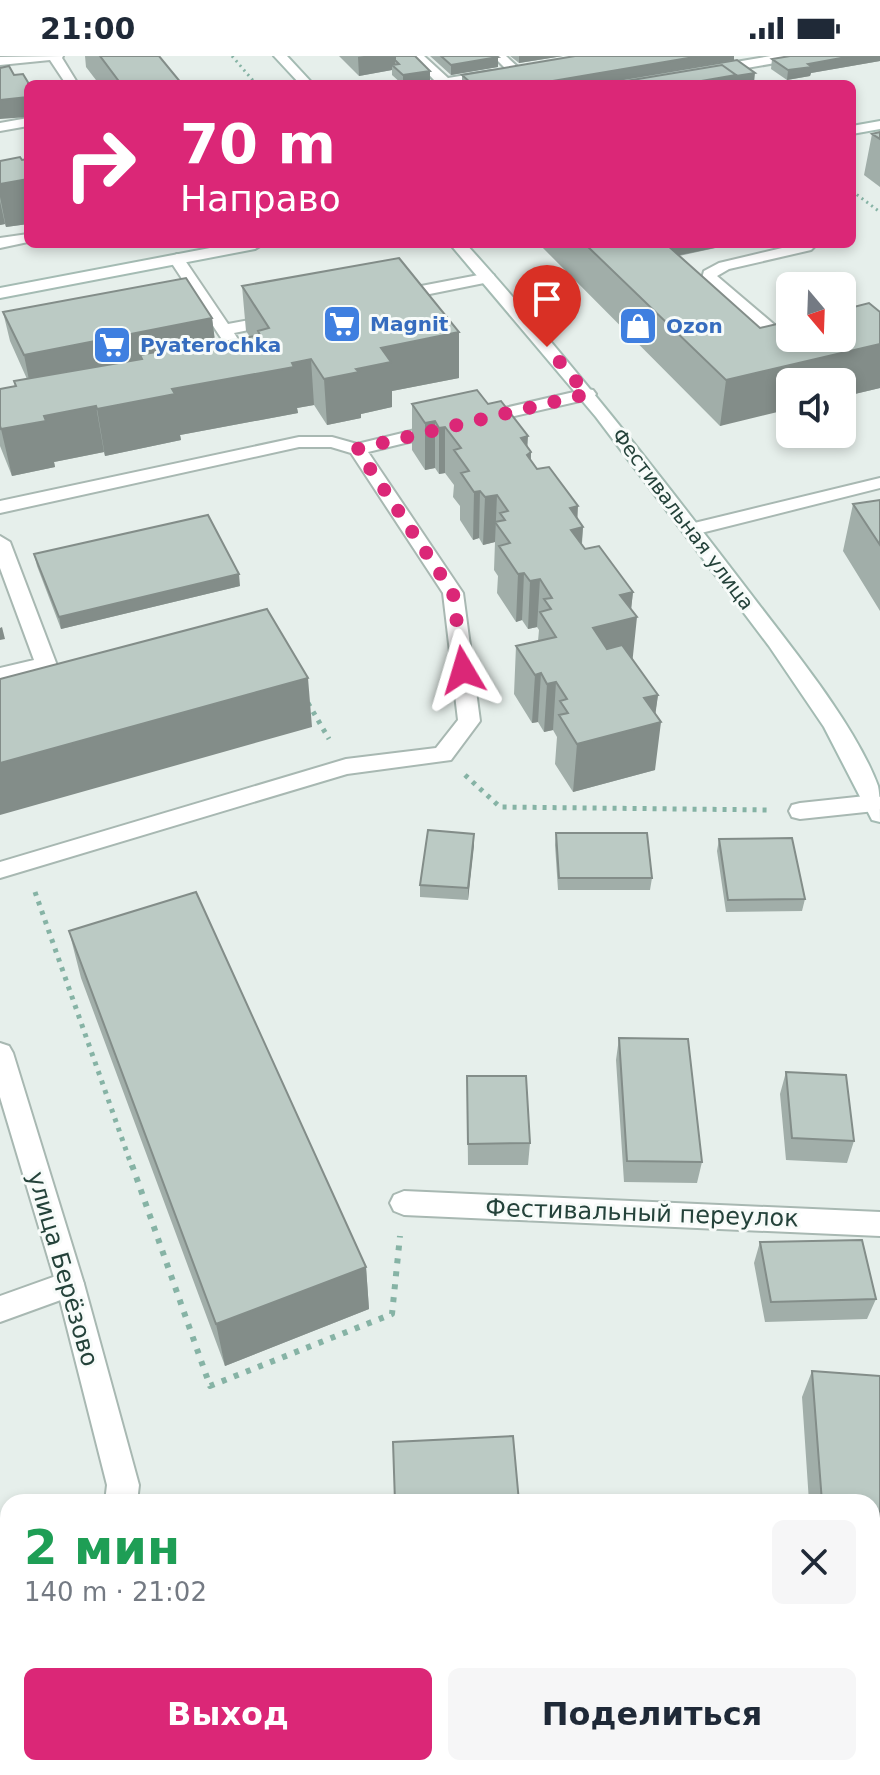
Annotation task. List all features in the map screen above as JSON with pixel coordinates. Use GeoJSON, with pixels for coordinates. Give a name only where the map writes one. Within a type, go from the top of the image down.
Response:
{"type":"FeatureCollection","features":[{"type":"Feature","properties":{"kind":"street"},"geometry":{"type":"LineString","coordinates":[[0,61],[55,56],[70,80]]}},
{"type":"Feature","properties":{"kind":"street"},"geometry":{"type":"LineString","coordinates":[[280,56],[303,80]]}},
{"type":"Feature","properties":{"kind":"street"},"geometry":{"type":"LineString","coordinates":[[417,56],[439,80]]}},
{"type":"Feature","properties":{"kind":"street"},"geometry":{"type":"LineString","coordinates":[[466,80],[523,70],[499,56]]}},
{"type":"Feature","properties":{"kind":"street"},"geometry":{"type":"LineString","coordinates":[[701,72],[757,59],[793,56]]}},
{"type":"Feature","properties":{"kind":"street"},"geometry":{"type":"LineString","coordinates":[[0,127],[24,123]]}},
{"type":"Feature","properties":{"kind":"street"},"geometry":{"type":"LineString","coordinates":[[856,128],[880,125]]}},
{"type":"Feature","properties":{"kind":"street"},"geometry":{"type":"LineString","coordinates":[[0,243],[24,239]]}},
{"type":"Feature","properties":{"kind":"street"},"geometry":{"type":"LineString","coordinates":[[0,293],[234,248]]}},
{"type":"Feature","properties":{"kind":"street","name":"Фестивальная улица"},"geometry":{"type":"LineString","coordinates":[[462,248],[587,394],[693,529],[798,675],[833,728],[878,809]]}},
{"type":"Feature","properties":{"kind":"street"},"geometry":{"type":"LineString","coordinates":[[776,335],[709,274],[724,266],[802,248]]}},
{"type":"Feature","properties":{"kind":"street"},"geometry":{"type":"LineString","coordinates":[[177,259],[237,349]]}},
{"type":"Feature","properties":{"kind":"street"},"geometry":{"type":"LineString","coordinates":[[371,301],[489,278]]}},
{"type":"Feature","properties":{"kind":"street"},"geometry":{"type":"LineString","coordinates":[[224,330],[297,315]]}},
{"type":"Feature","properties":{"kind":"street"},"geometry":{"type":"LineString","coordinates":[[0,507],[299,442],[332,442],[357,449],[587,394]]}},
{"type":"Feature","properties":{"kind":"street"},"geometry":{"type":"LineString","coordinates":[[0,870],[346,767],[443,755],[469,721],[453,593],[357,449]]}},
{"type":"Feature","properties":{"kind":"street"},"geometry":{"type":"LineString","coordinates":[[693,529],[880,483]]}},
{"type":"Feature","properties":{"kind":"street"},"geometry":{"type":"LineString","coordinates":[[0,542],[10,598],[46,663],[59,697]]}},
{"type":"Feature","properties":{"kind":"street"},"geometry":{"type":"LineString","coordinates":[[0,675],[46,663]]}},
{"type":"Feature","properties":{"kind":"street"},"geometry":{"type":"LineString","coordinates":[[800,811],[878,809]]}},
{"type":"Feature","properties":{"kind":"street","name":"улица Берёзово"},"geometry":{"type":"LineString","coordinates":[[0,1053],[70,1284],[122,1494]]}},
{"type":"Feature","properties":{"kind":"street","name":"Фестивальный переулок"},"geometry":{"type":"LineString","coordinates":[[404,1203],[880,1224]]}},
{"type":"Feature","properties":{"kind":"street"},"geometry":{"type":"LineString","coordinates":[[0,1309],[70,1284]]}},
{"type":"Feature","properties":{"kind":"path"},"geometry":{"type":"LineString","coordinates":[[232,56],[253,80]]}},
{"type":"Feature","properties":{"kind":"path"},"geometry":{"type":"LineString","coordinates":[[856,194],[880,212]]}},
{"type":"Feature","properties":{"kind":"path"},"geometry":{"type":"LineString","coordinates":[[301,692],[346,767]]}},
{"type":"Feature","properties":{"kind":"path"},"geometry":{"type":"LineString","coordinates":[[443,755],[500,807],[800,811]]}},
{"type":"Feature","properties":{"kind":"path"},"geometry":{"type":"LineString","coordinates":[[24,863],[210,1386],[392,1314],[404,1203]]}},
{"type":"Feature","properties":{"kind":"building"},"geometry":{"type":"Polygon","coordinates":[[[100,56],[159,56],[179,80],[118,80],[100,56]]]}},
{"type":"Feature","properties":{"kind":"building"},"geometry":{"type":"Polygon","coordinates":[[[395,56],[415,56],[430,71],[403,75],[392,65],[399,64],[395,56]]]}},
{"type":"Feature","properties":{"kind":"building"},"geometry":{"type":"Polygon","coordinates":[[[441,56],[496,56],[498,57],[451,65],[441,56]]]}},
{"type":"Feature","properties":{"kind":"building"},"geometry":{"type":"Polygon","coordinates":[[[575,56],[700,56],[559,80],[468,80],[462,75],[575,56]]]}},
{"type":"Feature","properties":{"kind":"building"},"geometry":{"type":"Polygon","coordinates":[[[852,56],[788,70],[772,59],[852,56]]]}},
{"type":"Feature","properties":{"kind":"building"},"geometry":{"type":"Polygon","coordinates":[[[737,60],[755,73],[736,76],[722,65],[618,80],[737,60]]]}},
{"type":"Feature","properties":{"kind":"building"},"geometry":{"type":"Polygon","coordinates":[[[722,65],[736,75],[707,80],[632,80],[722,65]]]}},
{"type":"Feature","properties":{"kind":"building"},"geometry":{"type":"Polygon","coordinates":[[[9,66],[14,75],[23,74],[27,80],[24,80],[24,97],[0,100],[0,68],[9,66]]]}},
{"type":"Feature","properties":{"kind":"building"},"geometry":{"type":"Polygon","coordinates":[[[20,157],[24,160],[24,180],[0,184],[0,161],[20,157]]]}},
{"type":"Feature","properties":{"kind":"building"},"geometry":{"type":"Polygon","coordinates":[[[589,248],[670,248],[760,328],[776,324],[776,352],[846,352],[726,380],[589,248]]]}},
{"type":"Feature","properties":{"kind":"building"},"geometry":{"type":"Polygon","coordinates":[[[399,258],[459,332],[381,348],[391,362],[356,369],[359,372],[324,379],[311,359],[292,363],[294,367],[172,389],[175,394],[44,416],[46,421],[1,429],[0,389],[16,386],[14,381],[142,359],[140,355],[203,343],[204,346],[260,335],[258,331],[269,328],[242,286],[399,258]]]}},
{"type":"Feature","properties":{"kind":"building"},"geometry":{"type":"Polygon","coordinates":[[[186,278],[212,318],[24,355],[3,312],[186,278]]]}},
{"type":"Feature","properties":{"kind":"building"},"geometry":{"type":"Polygon","coordinates":[[[869,303],[880,312],[880,344],[856,350],[856,306],[869,303]]]}},
{"type":"Feature","properties":{"kind":"building"},"geometry":{"type":"Polygon","coordinates":[[[477,390],[488,404],[501,401],[528,436],[521,438],[531,452],[527,455],[537,469],[549,467],[578,506],[570,508],[583,527],[571,530],[585,549],[599,546],[633,592],[620,595],[637,617],[593,628],[607,649],[622,645],[658,695],[644,698],[661,722],[577,744],[559,715],[568,713],[560,701],[567,699],[556,682],[547,684],[541,673],[535,675],[516,646],[556,637],[540,612],[551,609],[544,599],[552,598],[540,579],[530,581],[524,573],[518,574],[499,546],[510,543],[495,522],[505,520],[500,513],[508,511],[497,495],[485,497],[480,491],[474,492],[461,473],[469,471],[454,450],[461,448],[445,427],[439,428],[435,421],[425,423],[412,404],[477,390]]]}},
{"type":"Feature","properties":{"kind":"building"},"geometry":{"type":"Polygon","coordinates":[[[880,500],[880,545],[853,504],[880,500]]]}},
{"type":"Feature","properties":{"kind":"building"},"geometry":{"type":"Polygon","coordinates":[[[208,515],[239,574],[59,617],[34,554],[208,515]]]}},
{"type":"Feature","properties":{"kind":"building"},"geometry":{"type":"Polygon","coordinates":[[[267,609],[308,678],[0,763],[0,679],[267,609]]]}},
{"type":"Feature","properties":{"kind":"building"},"geometry":{"type":"Polygon","coordinates":[[[428,830],[474,834],[468,888],[420,885],[428,830]]]}},
{"type":"Feature","properties":{"kind":"building"},"geometry":{"type":"Polygon","coordinates":[[[556,833],[647,833],[652,878],[559,878],[556,833]]]}},
{"type":"Feature","properties":{"kind":"building"},"geometry":{"type":"Polygon","coordinates":[[[792,838],[805,899],[728,900],[719,839],[792,838]]]}},
{"type":"Feature","properties":{"kind":"building"},"geometry":{"type":"Polygon","coordinates":[[[196,892],[366,1267],[216,1324],[69,931],[196,892]]]}},
{"type":"Feature","properties":{"kind":"building"},"geometry":{"type":"Polygon","coordinates":[[[619,1038],[688,1039],[702,1162],[627,1161],[619,1038]]]}},
{"type":"Feature","properties":{"kind":"building"},"geometry":{"type":"Polygon","coordinates":[[[786,1072],[846,1075],[854,1141],[792,1138],[786,1072]]]}},
{"type":"Feature","properties":{"kind":"building"},"geometry":{"type":"Polygon","coordinates":[[[467,1076],[526,1076],[530,1143],[468,1144],[467,1076]]]}},
{"type":"Feature","properties":{"kind":"building"},"geometry":{"type":"Polygon","coordinates":[[[862,1240],[876,1299],[771,1302],[760,1242],[862,1240]]]}},
{"type":"Feature","properties":{"kind":"building"},"geometry":{"type":"Polygon","coordinates":[[[812,1371],[880,1376],[880,1494],[821,1494],[812,1371]]]}},
{"type":"Feature","properties":{"kind":"building"},"geometry":{"type":"Polygon","coordinates":[[[513,1436],[518,1494],[395,1494],[393,1442],[513,1436]]]}},
{"type":"Feature","properties":{"kind":"place","name":"Magnit"},"geometry":{"type":"Point","coordinates":[342,324]}},
{"type":"Feature","properties":{"kind":"place","name":"Ozon"},"geometry":{"type":"Point","coordinates":[638,326]}},
{"type":"Feature","properties":{"kind":"place","name":"Pyaterochka"},"geometry":{"type":"Point","coordinates":[112,345]}},
{"type":"Feature","properties":{"kind":"route"},"geometry":{"type":"LineString","coordinates":[[463,670],[453,593],[357,449],[587,394],[547,347]]}}]}
